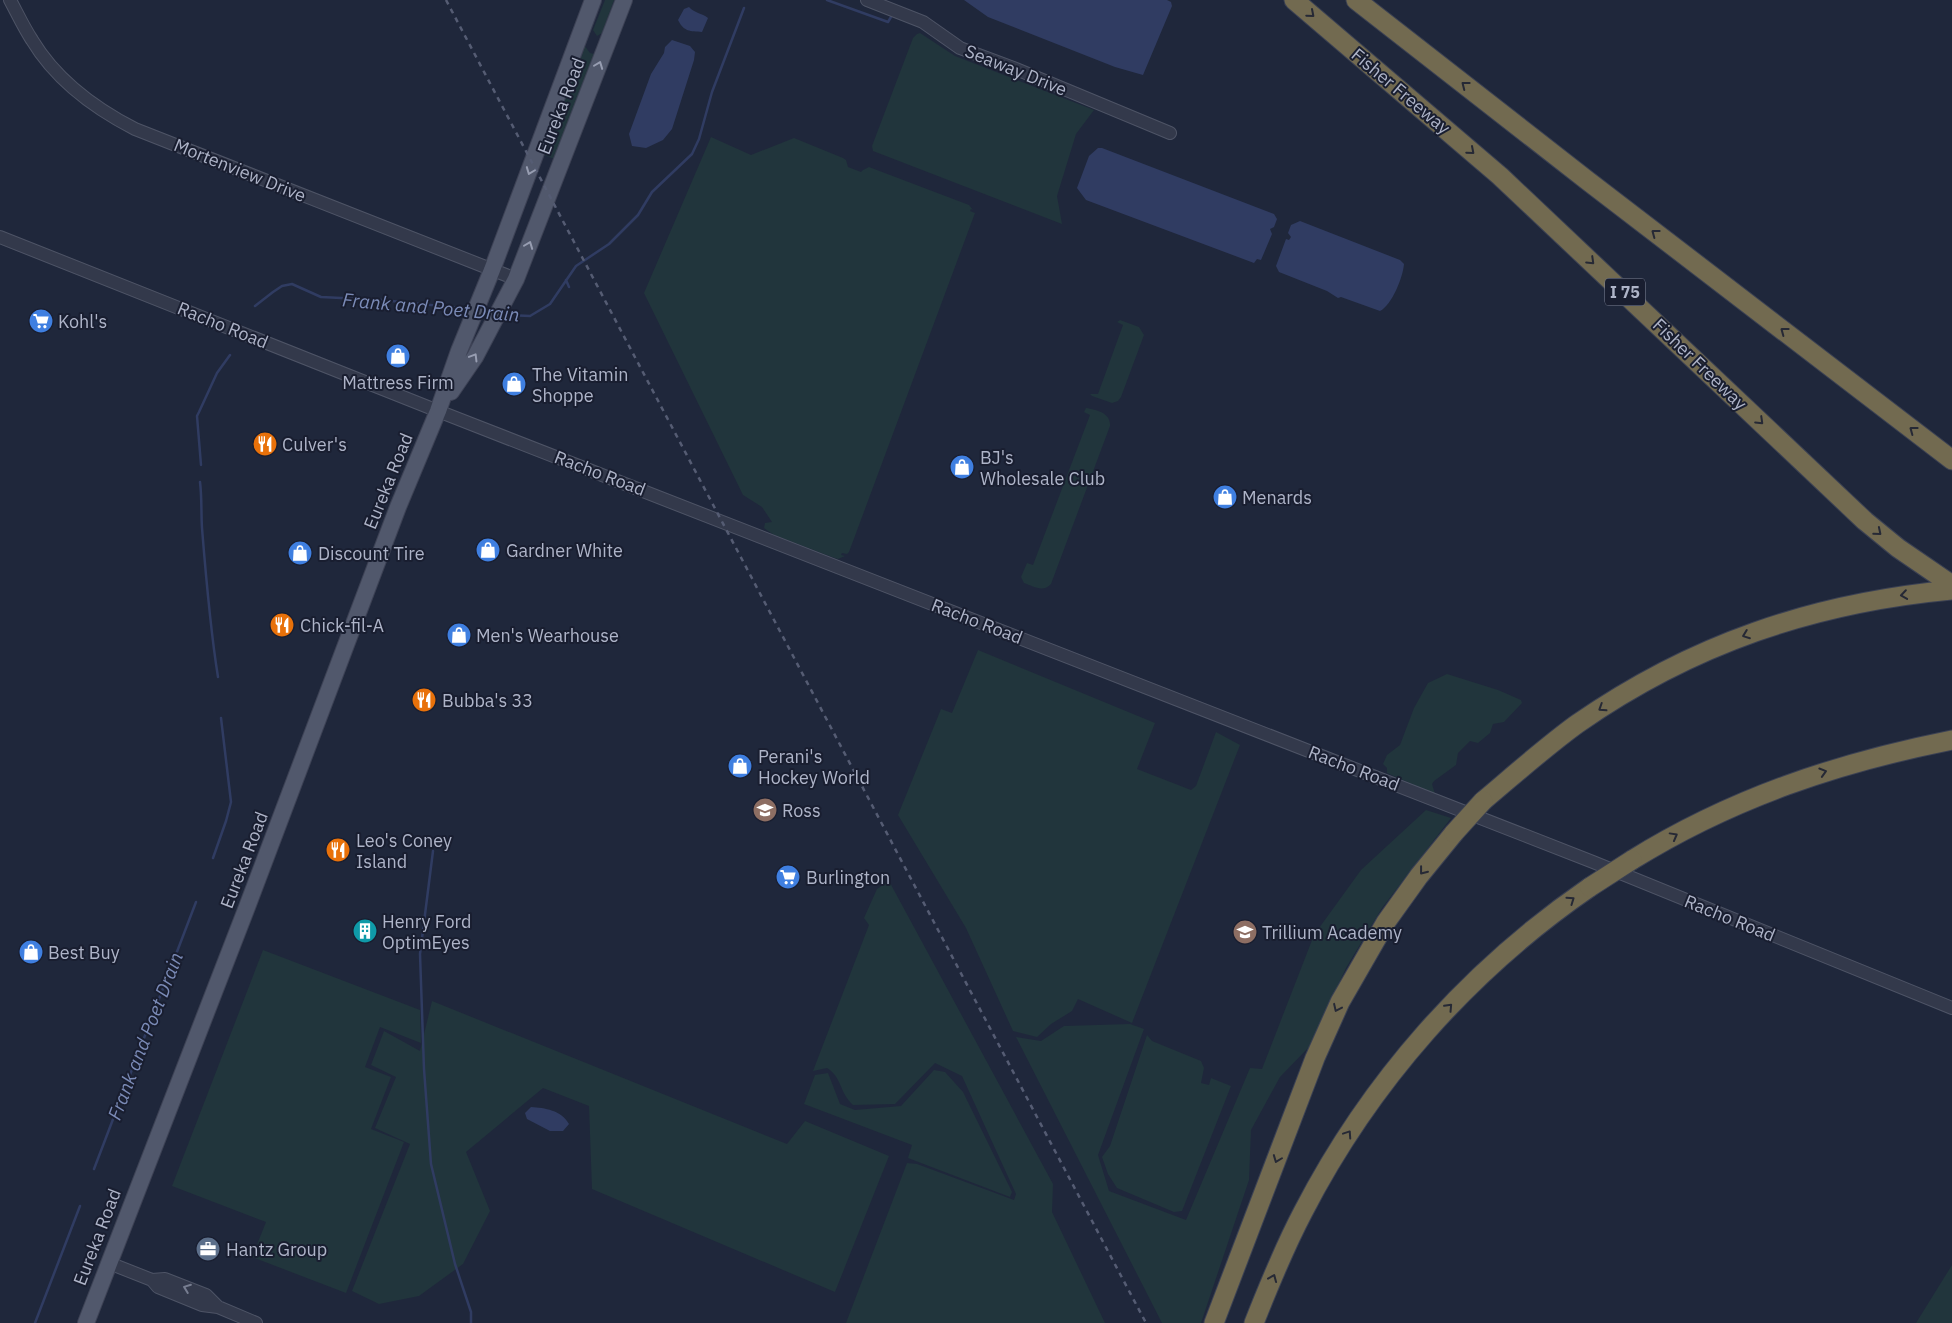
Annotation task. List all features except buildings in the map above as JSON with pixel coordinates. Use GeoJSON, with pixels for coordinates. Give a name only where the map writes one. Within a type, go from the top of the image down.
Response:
{"type":"FeatureCollection","features":[{"type":"Feature","properties":{"kind":"highway","name":"Fisher Freeway"},"geometry":{"type":"LineString","coordinates":[[1294,0],[1500,176],[1865,521],[1916,562],[1952,585]]}},
{"type":"Feature","properties":{"kind":"highway"},"geometry":{"type":"LineString","coordinates":[[1356,0],[1952,460]]}},
{"type":"Feature","properties":{"kind":"highway"},"geometry":{"type":"LineString","coordinates":[[1214,1323],[1316,1058],[1340,1002],[1386,922],[1419,876],[1483,801],[1577,724],[1636,687],[1694,656],[1752,633],[1816,612],[1887,597],[1952,590]]}},
{"type":"Feature","properties":{"kind":"highway"},"geometry":{"type":"LineString","coordinates":[[1254,1323],[1286,1246],[1321,1179],[1364,1111],[1418,1042],[1477,978],[1535,927],[1590,887],[1632,860],[1683,831],[1771,790],[1860,760],[1952,740]]}},
{"type":"Feature","properties":{"kind":"main road","name":"Eureka Road"},"geometry":{"type":"LineString","coordinates":[[86,1323],[247,907],[398,507],[481,300],[593,0]]}},
{"type":"Feature","properties":{"kind":"main road","name":"Eureka Road"},"geometry":{"type":"LineString","coordinates":[[438,411],[475,357],[516,280],[624,0]]}},
{"type":"Feature","properties":{"kind":"main road"},"geometry":{"type":"LineString","coordinates":[[583,26],[586,36],[591,41],[609,38]]}},
{"type":"Feature","properties":{"kind":"street","name":"Mortenview Drive"},"geometry":{"type":"LineString","coordinates":[[10,0],[32,40],[49,64],[81,95],[118,120],[135,129],[516,280]]}},
{"type":"Feature","properties":{"kind":"street","name":"Seaway Drive"},"geometry":{"type":"LineString","coordinates":[[867,0],[923,22],[960,48],[1016,69],[1170,133]]}},
{"type":"Feature","properties":{"kind":"street","name":"Racho Road"},"geometry":{"type":"LineString","coordinates":[[0,237],[438,411],[1575,854],[1952,1008]]}},
{"type":"Feature","properties":{"kind":"street"},"geometry":{"type":"LineString","coordinates":[[109,1263],[155,1284],[165,1279],[206,1294],[218,1306],[256,1323]]}},
{"type":"Feature","properties":{"kind":"shaded area"},"geometry":{"type":"Polygon","coordinates":[[[605,0],[614,0],[602,33],[597,36],[593,30],[605,0]]]}},
{"type":"Feature","properties":{"kind":"shaded area"},"geometry":{"type":"Polygon","coordinates":[[[920,33],[955,56],[1094,110],[1076,134],[1057,196],[1062,224],[873,151],[872,146],[913,38],[920,33]]]}},
{"type":"Feature","properties":{"kind":"shaded area"},"geometry":{"type":"Polygon","coordinates":[[[584,45],[590,53],[594,54],[554,159],[544,155],[584,45]]]}},
{"type":"Feature","properties":{"kind":"shaded area"},"geometry":{"type":"Polygon","coordinates":[[[711,137],[751,155],[794,138],[843,158],[846,160],[848,167],[861,172],[869,167],[969,205],[973,210],[971,209],[970,211],[975,213],[849,552],[847,554],[842,553],[841,555],[845,556],[838,559],[774,535],[764,528],[765,523],[772,522],[762,507],[743,495],[644,293],[711,137]]]}},
{"type":"Feature","properties":{"kind":"shaded area"},"geometry":{"type":"Polygon","coordinates":[[[1120,320],[1139,327],[1144,335],[1121,397],[1118,401],[1112,403],[1090,394],[1098,394],[1123,325],[1117,322],[1120,320]]]}},
{"type":"Feature","properties":{"kind":"shaded area"},"geometry":{"type":"Polygon","coordinates":[[[1086,408],[1106,415],[1110,426],[1051,584],[1045,588],[1038,588],[1024,583],[1021,577],[1027,563],[1033,565],[1090,415],[1084,412],[1086,408]]]}},
{"type":"Feature","properties":{"kind":"shaded area"},"geometry":{"type":"Polygon","coordinates":[[[978,650],[1155,723],[1137,769],[1191,790],[1196,786],[1216,732],[1240,745],[1132,1023],[1078,999],[1072,1011],[1051,1024],[1037,1037],[1013,1031],[966,928],[898,815],[941,709],[952,713],[978,650]]]}},
{"type":"Feature","properties":{"kind":"shaded area"},"geometry":{"type":"Polygon","coordinates":[[[1447,674],[1498,690],[1521,700],[1522,703],[1504,722],[1493,724],[1490,733],[1478,743],[1470,741],[1458,753],[1456,765],[1432,784],[1435,794],[1387,773],[1387,768],[1383,764],[1387,755],[1400,745],[1414,708],[1428,683],[1447,674]]]}},
{"type":"Feature","properties":{"kind":"shaded area"},"geometry":{"type":"Polygon","coordinates":[[[1426,810],[1451,818],[1382,908],[1346,968],[1309,1047],[1280,1077],[1251,1130],[1249,1180],[1201,1323],[1162,1323],[1016,1037],[1041,1041],[1064,1026],[1130,1024],[1144,1029],[1098,1155],[1109,1191],[1186,1220],[1250,1068],[1262,1069],[1314,935],[1361,870],[1426,810]]]}},
{"type":"Feature","properties":{"kind":"shaded area"},"geometry":{"type":"Polygon","coordinates":[[[889,881],[1053,1184],[1052,1212],[1105,1323],[846,1323],[907,1163],[917,1164],[1014,1200],[1016,1194],[962,1076],[935,1063],[895,1104],[853,1105],[848,1100],[832,1072],[827,1068],[813,1071],[869,925],[864,918],[877,889],[889,881]]]}},
{"type":"Feature","properties":{"kind":"shaded area"},"geometry":{"type":"Polygon","coordinates":[[[263,950],[420,1010],[421,1043],[380,1027],[365,1067],[391,1077],[371,1129],[404,1142],[346,1293],[252,1257],[266,1222],[172,1186],[263,950]]]}},
{"type":"Feature","properties":{"kind":"shaded area"},"geometry":{"type":"Polygon","coordinates":[[[432,1001],[787,1144],[805,1121],[889,1156],[835,1292],[592,1189],[589,1106],[543,1088],[466,1152],[490,1211],[463,1264],[419,1296],[379,1304],[352,1291],[410,1144],[375,1128],[396,1077],[371,1065],[384,1031],[420,1051],[432,1001]]]}},
{"type":"Feature","properties":{"kind":"shaded area"},"geometry":{"type":"Polygon","coordinates":[[[1147,1035],[1152,1041],[1201,1061],[1204,1068],[1201,1083],[1209,1085],[1211,1078],[1231,1086],[1182,1211],[1174,1212],[1117,1188],[1108,1174],[1102,1157],[1110,1146],[1147,1035]]]}},
{"type":"Feature","properties":{"kind":"shaded area"},"geometry":{"type":"Polygon","coordinates":[[[934,1070],[945,1072],[963,1092],[1012,1192],[1010,1197],[908,1158],[912,1145],[804,1104],[815,1075],[828,1073],[840,1104],[855,1110],[901,1106],[934,1070]]]}},
{"type":"Feature","properties":{"kind":"shaded area"},"geometry":{"type":"Polygon","coordinates":[[[1952,1265],[1952,1323],[1916,1323],[1952,1265]]]}},
{"type":"Feature","properties":{"kind":"water"},"geometry":{"type":"Polygon","coordinates":[[[964,0],[1167,0],[1171,2],[1172,6],[1143,75],[1115,67],[988,17],[964,0]]]}},
{"type":"Feature","properties":{"kind":"water"},"geometry":{"type":"Polygon","coordinates":[[[689,7],[708,18],[702,32],[685,29],[680,24],[678,20],[684,9],[689,7]]]}},
{"type":"Feature","properties":{"kind":"water"},"geometry":{"type":"Polygon","coordinates":[[[672,40],[690,46],[695,52],[672,129],[663,140],[646,148],[632,146],[629,134],[651,74],[664,53],[665,47],[672,40]]]}},
{"type":"Feature","properties":{"kind":"water"},"geometry":{"type":"Polygon","coordinates":[[[1098,148],[1274,214],[1277,219],[1274,227],[1270,229],[1272,234],[1261,260],[1257,259],[1254,263],[1086,200],[1077,188],[1089,156],[1098,148]]]}},
{"type":"Feature","properties":{"kind":"water"},"geometry":{"type":"Polygon","coordinates":[[[1300,221],[1400,260],[1404,264],[1402,276],[1389,303],[1380,311],[1341,297],[1338,298],[1327,291],[1279,272],[1276,266],[1286,239],[1289,240],[1291,237],[1288,233],[1291,225],[1300,221]]]}},
{"type":"Feature","properties":{"kind":"water"},"geometry":{"type":"Polygon","coordinates":[[[531,1107],[547,1109],[557,1113],[566,1119],[569,1124],[563,1131],[550,1131],[527,1119],[525,1113],[531,1107]]]}},
{"type":"Feature","properties":{"kind":"waterway","name":"Frank and Poet Drain"},"geometry":{"type":"LineString","coordinates":[[827,0],[888,22],[891,17]]}},
{"type":"Feature","properties":{"kind":"waterway","name":"Frank and Poet Drain"},"geometry":{"type":"LineString","coordinates":[[505,315],[530,316],[550,304],[576,266],[609,244],[638,215],[652,192],[692,154],[699,139],[712,92],[744,8]]}},
{"type":"Feature","properties":{"kind":"waterway","name":"Frank and Poet Drain"},"geometry":{"type":"LineString","coordinates":[[566,280],[569,287]]}},
{"type":"Feature","properties":{"kind":"waterway","name":"Frank and Poet Drain"},"geometry":{"type":"LineString","coordinates":[[255,306],[282,286],[292,284],[321,297],[382,300],[470,309]]}},
{"type":"Feature","properties":{"kind":"waterway","name":"Frank and Poet Drain"},"geometry":{"type":"LineString","coordinates":[[457,308],[459,315]]}},
{"type":"Feature","properties":{"kind":"waterway","name":"Frank and Poet Drain"},"geometry":{"type":"LineString","coordinates":[[481,311],[493,313]]}},
{"type":"Feature","properties":{"kind":"waterway","name":"Frank and Poet Drain"},"geometry":{"type":"LineString","coordinates":[[201,465],[197,416],[217,373],[230,355]]}},
{"type":"Feature","properties":{"kind":"waterway","name":"Frank and Poet Drain"},"geometry":{"type":"LineString","coordinates":[[200,482],[207,584],[218,677]]}},
{"type":"Feature","properties":{"kind":"waterway","name":"Frank and Poet Drain"},"geometry":{"type":"LineString","coordinates":[[213,858],[231,802],[221,718]]}},
{"type":"Feature","properties":{"kind":"waterway"},"geometry":{"type":"LineString","coordinates":[[433,851],[420,954],[424,1069],[431,1164],[455,1264],[471,1312],[471,1323]]}},
{"type":"Feature","properties":{"kind":"waterway","name":"Frank and Poet Drain"},"geometry":{"type":"LineString","coordinates":[[94,1169],[196,902]]}},
{"type":"Feature","properties":{"kind":"waterway","name":"Frank and Poet Drain"},"geometry":{"type":"LineString","coordinates":[[35,1323],[80,1206]]}},
{"type":"Feature","properties":{"kind":"railway"},"geometry":{"type":"LineString","coordinates":[[446,0],[1146,1323]]}},
{"type":"Feature","properties":{"kind":"place","name":"Kohl's"},"geometry":{"type":"Point","coordinates":[41,321]}},
{"type":"Feature","properties":{"kind":"place","name":"Mattress Firm"},"geometry":{"type":"Point","coordinates":[398,356]}},
{"type":"Feature","properties":{"kind":"place","name":"The Vitamin Shoppe"},"geometry":{"type":"Point","coordinates":[514,384]}},
{"type":"Feature","properties":{"kind":"place","name":"Culver's"},"geometry":{"type":"Point","coordinates":[265,444]}},
{"type":"Feature","properties":{"kind":"place","name":"BJ's Wholesale Club"},"geometry":{"type":"Point","coordinates":[962,467]}},
{"type":"Feature","properties":{"kind":"place","name":"Menards"},"geometry":{"type":"Point","coordinates":[1225,497]}},
{"type":"Feature","properties":{"kind":"place","name":"Gardner White"},"geometry":{"type":"Point","coordinates":[488,550]}},
{"type":"Feature","properties":{"kind":"place","name":"Discount Tire"},"geometry":{"type":"Point","coordinates":[300,553]}},
{"type":"Feature","properties":{"kind":"place","name":"Chick-fil-A"},"geometry":{"type":"Point","coordinates":[282,625]}},
{"type":"Feature","properties":{"kind":"place","name":"Men's Wearhouse"},"geometry":{"type":"Point","coordinates":[459,635]}},
{"type":"Feature","properties":{"kind":"place","name":"Bubba's 33"},"geometry":{"type":"Point","coordinates":[424,700]}},
{"type":"Feature","properties":{"kind":"place","name":"Perani's Hockey World"},"geometry":{"type":"Point","coordinates":[740,766]}},
{"type":"Feature","properties":{"kind":"place","name":"Ross"},"geometry":{"type":"Point","coordinates":[765,810]}},
{"type":"Feature","properties":{"kind":"place","name":"Leo's Coney Island"},"geometry":{"type":"Point","coordinates":[338,850]}},
{"type":"Feature","properties":{"kind":"place","name":"Burlington"},"geometry":{"type":"Point","coordinates":[788,877]}},
{"type":"Feature","properties":{"kind":"place","name":"Henry Ford OptimEyes"},"geometry":{"type":"Point","coordinates":[365,931]}},
{"type":"Feature","properties":{"kind":"place","name":"Trillium Academy"},"geometry":{"type":"Point","coordinates":[1245,932]}},
{"type":"Feature","properties":{"kind":"place","name":"Best Buy"},"geometry":{"type":"Point","coordinates":[31,952]}},
{"type":"Feature","properties":{"kind":"place","name":"Hantz Group"},"geometry":{"type":"Point","coordinates":[208,1249]}}]}
